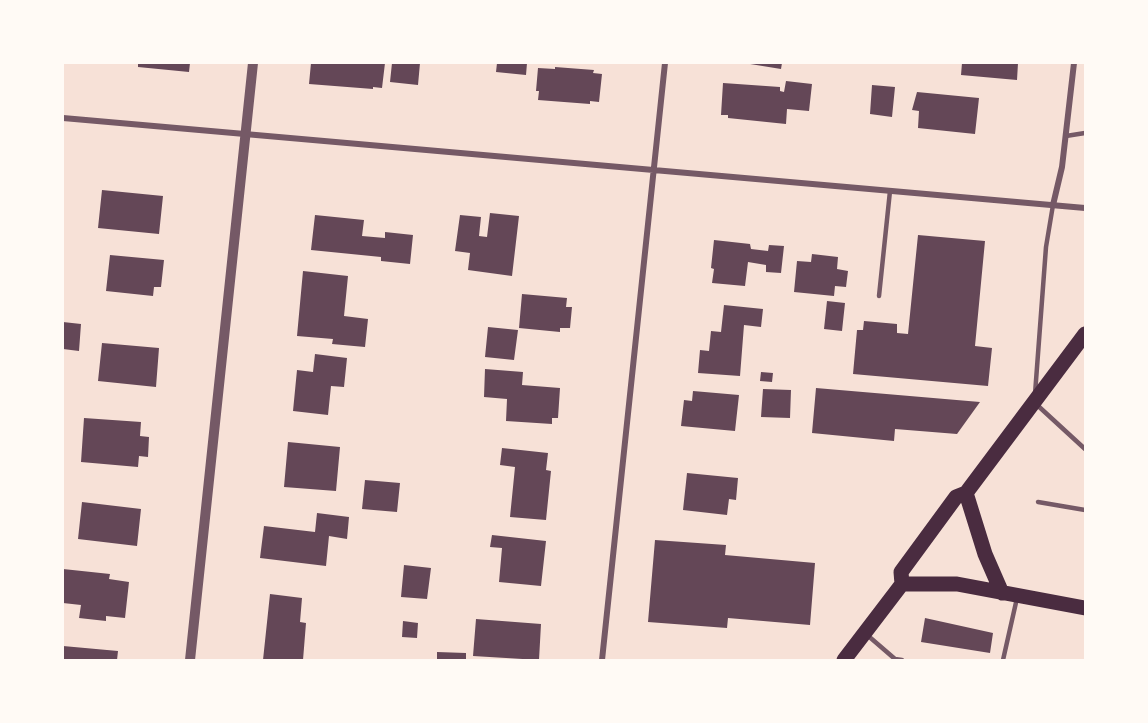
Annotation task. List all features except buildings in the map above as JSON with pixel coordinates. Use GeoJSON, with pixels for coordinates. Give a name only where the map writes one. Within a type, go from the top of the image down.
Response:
{"type":"FeatureCollection","features":[{"type":"Feature","properties":{"kind":"main road"},"geometry":{"type":"LineString","coordinates":[[844,660],[902,584],[901,572],[956,496],[966,493],[1085,334]]}},
{"type":"Feature","properties":{"kind":"main road"},"geometry":{"type":"LineString","coordinates":[[966,493],[985,554],[1010,594]]}},
{"type":"Feature","properties":{"kind":"main road"},"geometry":{"type":"LineString","coordinates":[[902,584],[957,584],[1085,608]]}},
{"type":"Feature","properties":{"kind":"street"},"geometry":{"type":"LineString","coordinates":[[190,660],[253,63]]}},
{"type":"Feature","properties":{"kind":"street"},"geometry":{"type":"LineString","coordinates":[[602,660],[665,63]]}},
{"type":"Feature","properties":{"kind":"street"},"geometry":{"type":"LineString","coordinates":[[1053,205],[1066,136],[1074,63]]}},
{"type":"Feature","properties":{"kind":"street"},"geometry":{"type":"LineString","coordinates":[[63,118],[1085,208]]}},
{"type":"Feature","properties":{"kind":"lane"},"geometry":{"type":"LineString","coordinates":[[1066,136],[1085,134]]}},
{"type":"Feature","properties":{"kind":"lane"},"geometry":{"type":"LineString","coordinates":[[879,296],[890,191]]}},
{"type":"Feature","properties":{"kind":"lane"},"geometry":{"type":"LineString","coordinates":[[1053,205],[1046,247],[1035,403],[1085,450]]}},
{"type":"Feature","properties":{"kind":"lane"},"geometry":{"type":"LineString","coordinates":[[1038,502],[1085,510]]}},
{"type":"Feature","properties":{"kind":"lane"},"geometry":{"type":"LineString","coordinates":[[1003,660],[1010,594]]}},
{"type":"Feature","properties":{"kind":"lane"},"geometry":{"type":"LineString","coordinates":[[864,633],[895,659],[902,660]]}}]}
